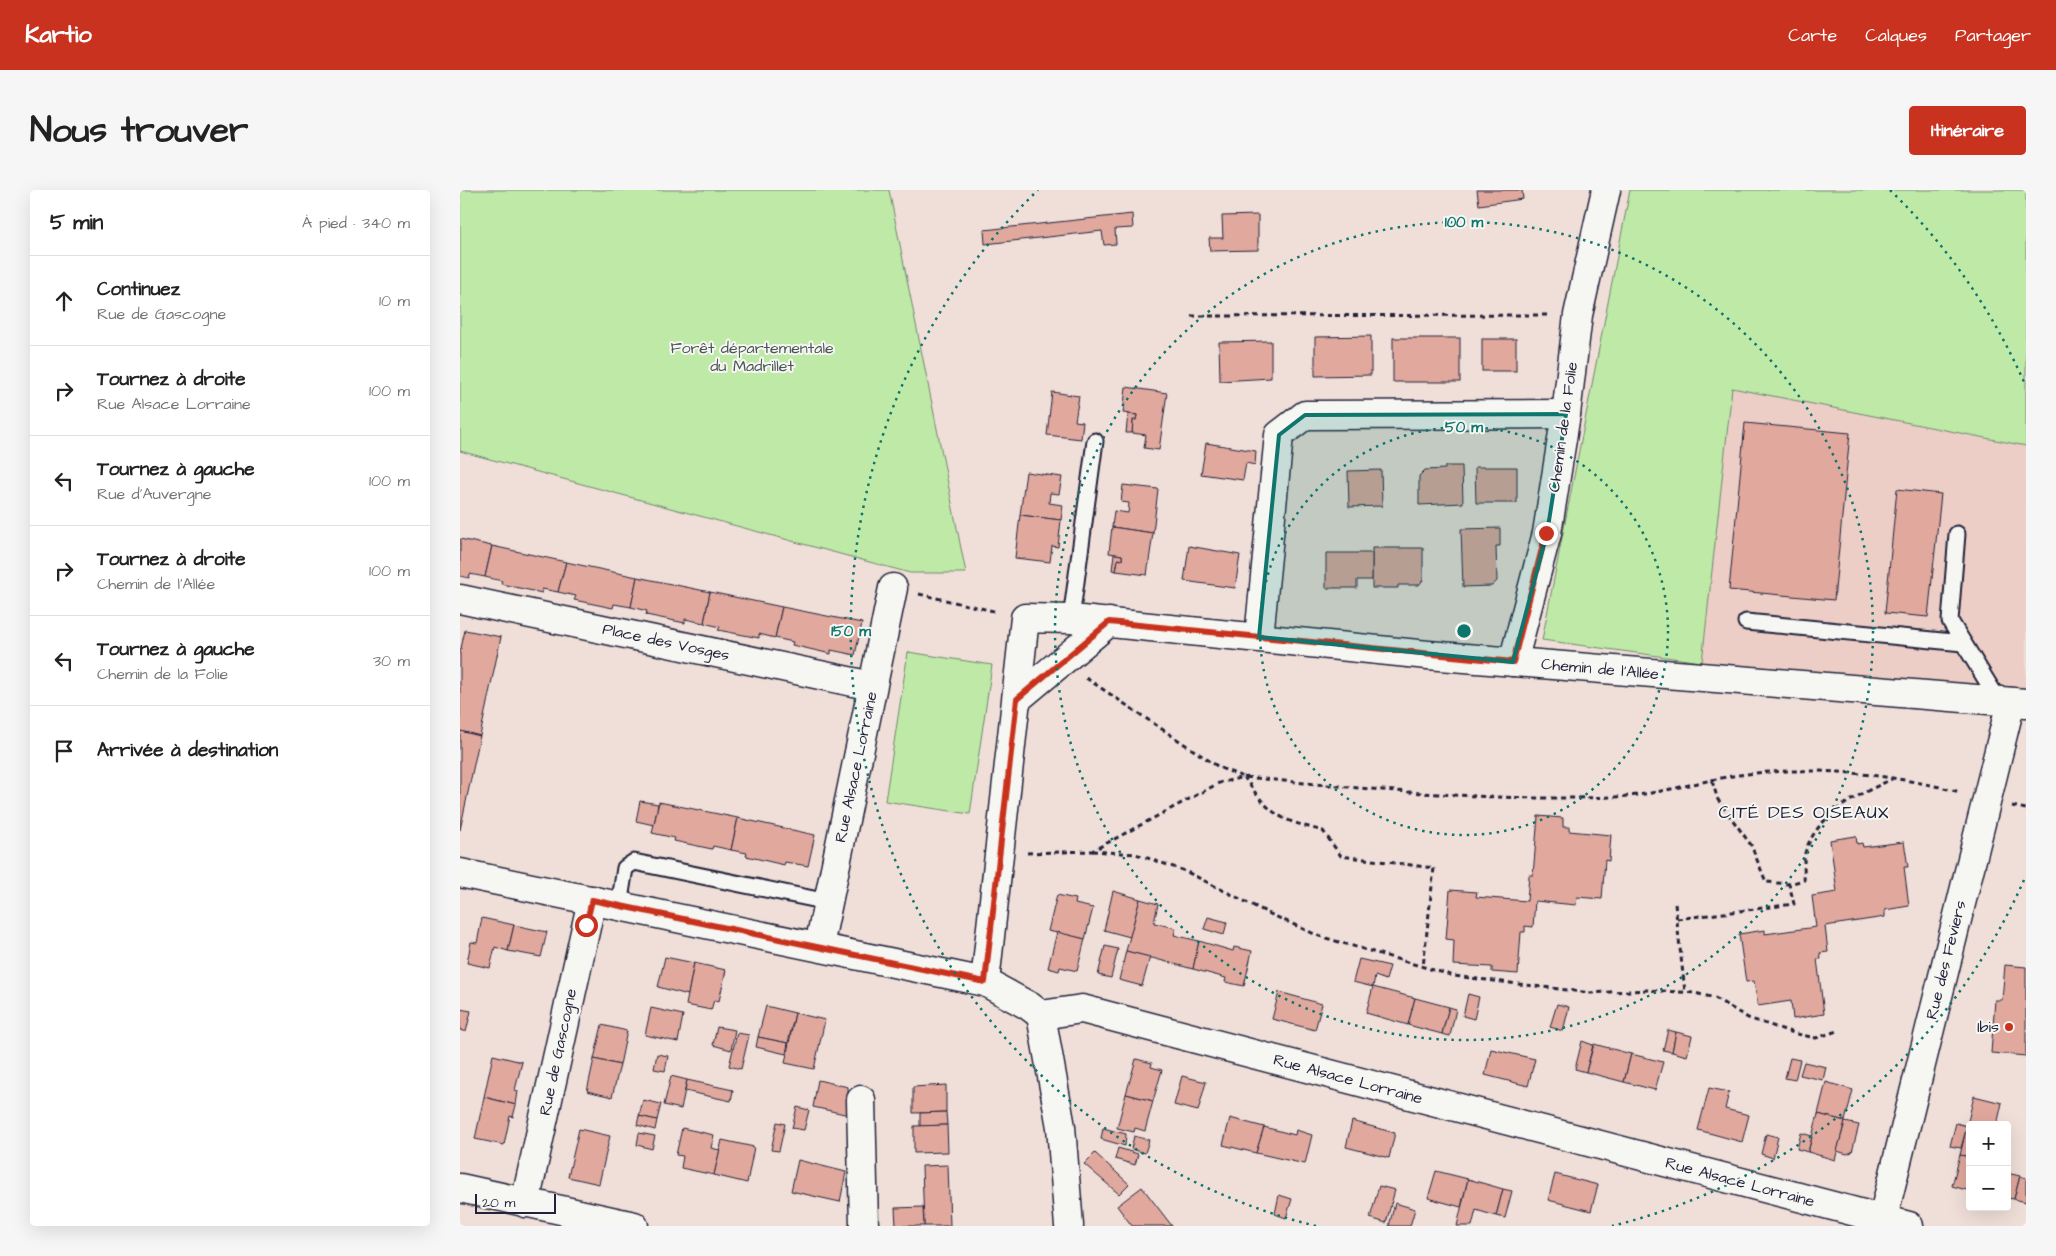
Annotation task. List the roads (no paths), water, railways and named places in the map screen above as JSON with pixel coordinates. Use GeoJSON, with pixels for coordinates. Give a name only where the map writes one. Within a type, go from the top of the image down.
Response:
{"type":"FeatureCollection","features":[{"type":"Feature","properties":{"kind":"street","name":"Chemin de la Folie"},"geometry":{"type":"LineString","coordinates":[[1513,662],[1546,533],[1566,414],[1578,315],[1606,190]]}},
{"type":"Feature","properties":{"kind":"street"},"geometry":{"type":"LineString","coordinates":[[1259,637],[1279,435],[1305,415],[1566,414]]}},
{"type":"Feature","properties":{"kind":"street","name":"Rue Alsace Lorraine"},"geometry":{"type":"LineString","coordinates":[[819,946],[892,588]]}},
{"type":"Feature","properties":{"kind":"street","name":"Place des Vosges"},"geometry":{"type":"LineString","coordinates":[[460,599],[872,686]]}},
{"type":"Feature","properties":{"kind":"street","name":"Chemin de l'Allée"},"geometry":{"type":"LineString","coordinates":[[1017,699],[1026,618],[1109,622],[1513,662],[2012,702]]}},
{"type":"Feature","properties":{"kind":"street"},"geometry":{"type":"LineString","coordinates":[[985,982],[1017,699],[1109,622]]}},
{"type":"Feature","properties":{"kind":"street","name":"Rue des Feviers"},"geometry":{"type":"LineString","coordinates":[[1882,1222],[2012,702]]}},
{"type":"Feature","properties":{"kind":"street"},"geometry":{"type":"LineString","coordinates":[[460,873],[819,946],[985,982],[1029,1006],[1041,1016],[1061,1127],[1069,1226]]}},
{"type":"Feature","properties":{"kind":"street","name":"Rue de Gascogne"},"geometry":{"type":"LineString","coordinates":[[525,1203],[592,900]]}},
{"type":"Feature","properties":{"kind":"street","name":"Rue Alsace Lorraine"},"geometry":{"type":"LineString","coordinates":[[1041,1016],[1082,1009],[1882,1222],[1909,1226]]}},
{"type":"Feature","properties":{"kind":"street"},"geometry":{"type":"LineString","coordinates":[[861,1100],[864,1226]]}},
{"type":"Feature","properties":{"kind":"street"},"geometry":{"type":"LineString","coordinates":[[460,1188],[634,1226]]}},
{"type":"Feature","properties":{"kind":"lane"},"geometry":{"type":"LineString","coordinates":[[1071,619],[1095,441]]}},
{"type":"Feature","properties":{"kind":"lane"},"geometry":{"type":"LineString","coordinates":[[1957,534],[1950,621],[1963,643],[2012,702]]}},
{"type":"Feature","properties":{"kind":"lane"},"geometry":{"type":"LineString","coordinates":[[1746,622],[1963,643]]}},
{"type":"Feature","properties":{"kind":"lane"},"geometry":{"type":"LineString","coordinates":[[619,906],[625,868],[634,862],[828,902]]}},
{"type":"Feature","properties":{"kind":"place","name":"Ibis"},"geometry":{"type":"Point","coordinates":[2009,1027]}},
{"type":"Feature","properties":{"kind":"district","name":"CITÉ DES OISEAUX"},"geometry":{"type":"Point","coordinates":[1804,812]}},
{"type":"Feature","properties":{"kind":"park label","name":"Forêt départementale du Madrillet"},"geometry":{"type":"Point","coordinates":[752,357]}}]}
